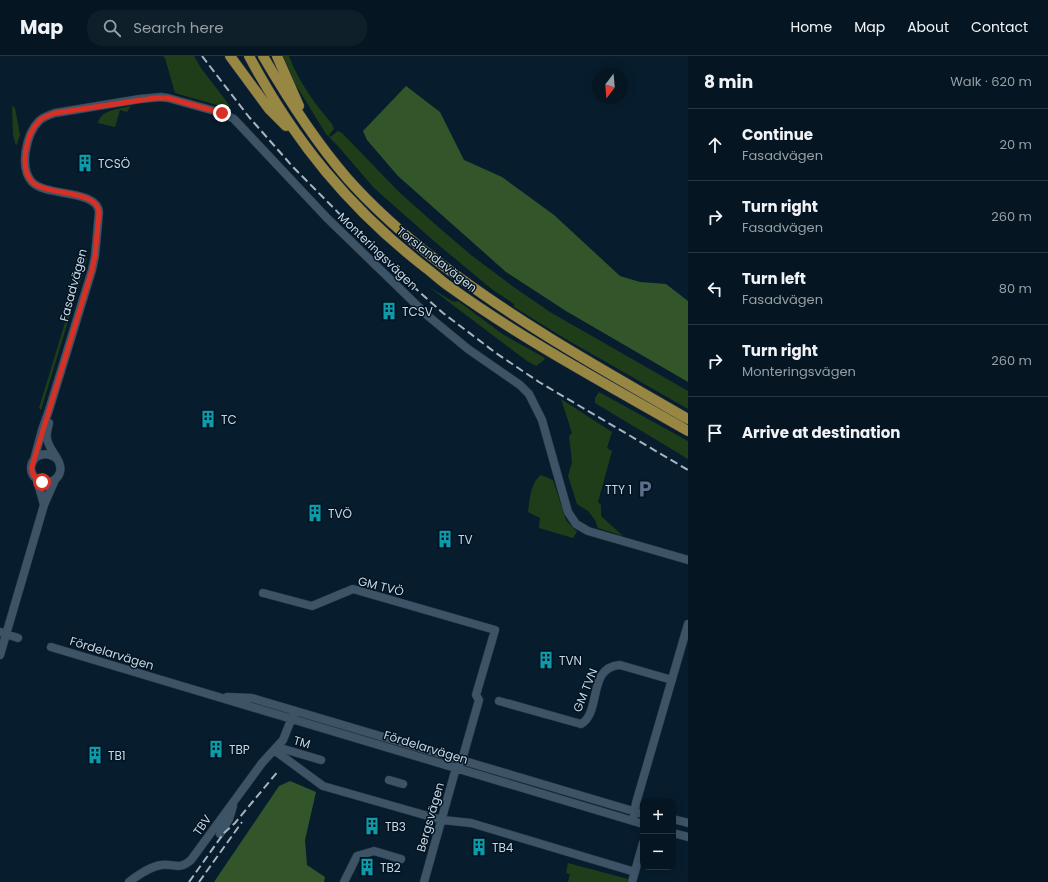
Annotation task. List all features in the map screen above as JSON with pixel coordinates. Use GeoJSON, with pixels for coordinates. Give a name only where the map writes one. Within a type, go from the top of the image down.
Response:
{"type":"FeatureCollection","features":[{"type":"Feature","properties":{"kind":"main road"},"geometry":{"type":"LineString","coordinates":[[230,56],[269,109],[300,140]]}},
{"type":"Feature","properties":{"kind":"main road","name":"Torslandavägen"},"geometry":{"type":"LineString","coordinates":[[249,56],[261,79],[300,140],[346,194],[387,236],[448,286],[537,344],[688,431]]}},
{"type":"Feature","properties":{"kind":"main road","name":"Torslandavägen"},"geometry":{"type":"LineString","coordinates":[[263,56],[287,97],[333,160],[363,195],[417,245],[459,277],[544,335],[688,419]]}},
{"type":"Feature","properties":{"kind":"main road"},"geometry":{"type":"LineString","coordinates":[[277,56],[310,130]]}},
{"type":"Feature","properties":{"kind":"street","name":"Monteringsvägen"},"geometry":{"type":"LineString","coordinates":[[35,184],[32,182],[27,173],[24,163],[25,154],[34,128],[44,117],[49,114],[140,99],[161,98],[222,113],[232,118],[327,218],[428,316],[468,349],[509,376],[524,389],[532,399],[542,420],[568,512],[576,524],[588,531],[688,560]]}},
{"type":"Feature","properties":{"kind":"street","name":"Fasadvägen"},"geometry":{"type":"LineString","coordinates":[[35,184],[41,187],[94,201],[99,212],[95,256],[92,270],[32,466],[32,471],[38,480],[44,505]]}},
{"type":"Feature","properties":{"kind":"street","name":"Fasadvägen"},"geometry":{"type":"LineString","coordinates":[[0,655],[3,633],[44,505],[54,480],[60,471],[60,465],[49,446],[47,438],[49,410]]}},
{"type":"Feature","properties":{"kind":"street"},"geometry":{"type":"LineString","coordinates":[[34,460],[45,454],[52,455],[57,459]]}},
{"type":"Feature","properties":{"kind":"street"},"geometry":{"type":"LineString","coordinates":[[38,480],[46,483],[54,480]]}},
{"type":"Feature","properties":{"kind":"street","name":"GM TVÖ"},"geometry":{"type":"LineString","coordinates":[[263,593],[312,606],[353,589],[495,630],[476,695],[479,700],[462,760]]}},
{"type":"Feature","properties":{"kind":"street"},"geometry":{"type":"LineString","coordinates":[[636,813],[666,699],[688,624]]}},
{"type":"Feature","properties":{"kind":"street"},"geometry":{"type":"LineString","coordinates":[[3,633],[18,638]]}},
{"type":"Feature","properties":{"kind":"street","name":"Fördelarvägen"},"geometry":{"type":"LineString","coordinates":[[51,647],[212,696],[293,715],[462,760],[636,813]]}},
{"type":"Feature","properties":{"kind":"street","name":"GM TVN"},"geometry":{"type":"LineString","coordinates":[[499,700],[581,724],[586,721],[589,716],[600,680],[606,668],[620,665],[672,680]]}},
{"type":"Feature","properties":{"kind":"street","name":"Fördelarvägen"},"geometry":{"type":"LineString","coordinates":[[293,715],[456,768],[636,813]]}},
{"type":"Feature","properties":{"kind":"street","name":"TBV"},"geometry":{"type":"LineString","coordinates":[[130,882],[137,875],[155,867],[163,865],[178,867],[185,866],[198,851],[262,763],[283,740],[293,715]]}},
{"type":"Feature","properties":{"kind":"street"},"geometry":{"type":"LineString","coordinates":[[276,748],[323,786],[442,820],[471,823],[635,872]]}},
{"type":"Feature","properties":{"kind":"street","name":"TM"},"geometry":{"type":"LineString","coordinates":[[276,748],[321,760]]}},
{"type":"Feature","properties":{"kind":"street","name":"Bergsvägen"},"geometry":{"type":"LineString","coordinates":[[424,882],[456,768],[462,760]]}},
{"type":"Feature","properties":{"kind":"street"},"geometry":{"type":"LineString","coordinates":[[389,780],[403,784]]}},
{"type":"Feature","properties":{"kind":"street"},"geometry":{"type":"LineString","coordinates":[[220,834],[229,819],[233,806],[240,793]]}},
{"type":"Feature","properties":{"kind":"street"},"geometry":{"type":"LineString","coordinates":[[676,820],[688,823]]}},
{"type":"Feature","properties":{"kind":"street"},"geometry":{"type":"LineString","coordinates":[[676,823],[688,827]]}},
{"type":"Feature","properties":{"kind":"street"},"geometry":{"type":"LineString","coordinates":[[676,830],[688,834]]}},
{"type":"Feature","properties":{"kind":"street"},"geometry":{"type":"LineString","coordinates":[[676,834],[688,837]]}},
{"type":"Feature","properties":{"kind":"street"},"geometry":{"type":"LineString","coordinates":[[344,882],[357,856],[374,851],[401,859]]}},
{"type":"Feature","properties":{"kind":"street"},"geometry":{"type":"LineString","coordinates":[[632,882],[640,854]]}},
{"type":"Feature","properties":{"kind":"green space"},"geometry":{"type":"Polygon","coordinates":[[[163,56],[194,56],[201,68],[230,106],[227,108],[175,93],[165,58],[163,56]]]}},
{"type":"Feature","properties":{"kind":"green space"},"geometry":{"type":"Polygon","coordinates":[[[283,56],[289,56],[297,74],[308,92],[332,124],[334,129],[329,135],[330,137],[338,131],[342,133],[399,192],[471,255],[515,288],[550,312],[688,391],[688,409],[564,338],[514,307],[514,304],[493,290],[435,242],[374,188],[326,134],[294,82],[283,56]]]}},
{"type":"Feature","properties":{"kind":"green space"},"geometry":{"type":"Polygon","coordinates":[[[406,86],[440,112],[464,160],[502,177],[554,215],[620,276],[640,282],[666,284],[688,301],[688,382],[566,311],[506,272],[398,176],[367,140],[363,131],[406,86]]]}},
{"type":"Feature","properties":{"kind":"green space"},"geometry":{"type":"Polygon","coordinates":[[[12,106],[15,108],[20,135],[16,146],[13,135],[12,106]]]}},
{"type":"Feature","properties":{"kind":"green space"},"geometry":{"type":"Polygon","coordinates":[[[131,106],[127,112],[120,110],[115,127],[98,123],[100,118],[107,112],[131,106]]]}},
{"type":"Feature","properties":{"kind":"green space"},"geometry":{"type":"Polygon","coordinates":[[[85,257],[87,259],[41,410],[39,408],[85,257]]]}},
{"type":"Feature","properties":{"kind":"green space"},"geometry":{"type":"Polygon","coordinates":[[[429,287],[452,301],[458,301],[504,335],[545,358],[544,360],[536,366],[527,361],[429,287]]]}},
{"type":"Feature","properties":{"kind":"green space"},"geometry":{"type":"Polygon","coordinates":[[[599,392],[688,441],[688,459],[595,403],[595,398],[599,392]]]}},
{"type":"Feature","properties":{"kind":"green space"},"geometry":{"type":"Polygon","coordinates":[[[561,399],[612,432],[607,448],[612,451],[598,502],[601,505],[601,516],[623,536],[598,528],[595,520],[588,511],[577,504],[568,476],[572,462],[569,436],[572,433],[561,399]]]}},
{"type":"Feature","properties":{"kind":"green space"},"geometry":{"type":"Polygon","coordinates":[[[541,475],[553,480],[566,520],[577,532],[573,538],[539,528],[540,518],[528,512],[533,487],[537,478],[541,475]]]}},
{"type":"Feature","properties":{"kind":"green space"},"geometry":{"type":"Polygon","coordinates":[[[290,781],[316,792],[305,840],[307,865],[325,877],[324,882],[214,882],[279,786],[290,781]]]}},
{"type":"Feature","properties":{"kind":"green space"},"geometry":{"type":"Polygon","coordinates":[[[568,863],[628,879],[627,882],[568,882],[570,874],[566,873],[568,863]]]}},
{"type":"Feature","properties":{"kind":"railway"},"geometry":{"type":"LineString","coordinates":[[202,56],[249,117],[293,167],[397,272],[443,313],[496,353],[539,382],[688,470]]}},
{"type":"Feature","properties":{"kind":"railway"},"geometry":{"type":"LineString","coordinates":[[189,882],[224,833],[235,823],[279,770]]}},
{"type":"Feature","properties":{"kind":"railway"},"geometry":{"type":"LineString","coordinates":[[199,882],[242,822]]}},
{"type":"Feature","properties":{"kind":"place","name":"TCSÖ"},"geometry":{"type":"Point","coordinates":[85,163]}},
{"type":"Feature","properties":{"kind":"place","name":"TCSV"},"geometry":{"type":"Point","coordinates":[389,311]}},
{"type":"Feature","properties":{"kind":"place","name":"TC"},"geometry":{"type":"Point","coordinates":[208,419]}},
{"type":"Feature","properties":{"kind":"place","name":"TTY 1"},"geometry":{"type":"Point","coordinates":[645,489]}},
{"type":"Feature","properties":{"kind":"place","name":"TVÖ"},"geometry":{"type":"Point","coordinates":[315,513]}},
{"type":"Feature","properties":{"kind":"place","name":"TV"},"geometry":{"type":"Point","coordinates":[445,539]}},
{"type":"Feature","properties":{"kind":"place","name":"TVN"},"geometry":{"type":"Point","coordinates":[546,660]}},
{"type":"Feature","properties":{"kind":"place","name":"TBP"},"geometry":{"type":"Point","coordinates":[216,749]}},
{"type":"Feature","properties":{"kind":"place","name":"TB1"},"geometry":{"type":"Point","coordinates":[95,755]}},
{"type":"Feature","properties":{"kind":"place","name":"TB3"},"geometry":{"type":"Point","coordinates":[372,826]}},
{"type":"Feature","properties":{"kind":"place","name":"TB4"},"geometry":{"type":"Point","coordinates":[479,847]}},
{"type":"Feature","properties":{"kind":"place","name":"TB2"},"geometry":{"type":"Point","coordinates":[367,867]}},
{"type":"Feature","properties":{"kind":"route"},"geometry":{"type":"LineString","coordinates":[[42,482],[34,477],[32,473],[32,466],[92,270],[95,256],[99,212],[94,201],[37,186],[32,182],[27,173],[24,158],[34,128],[38,122],[49,114],[140,99],[168,98],[222,113]]}}]}
